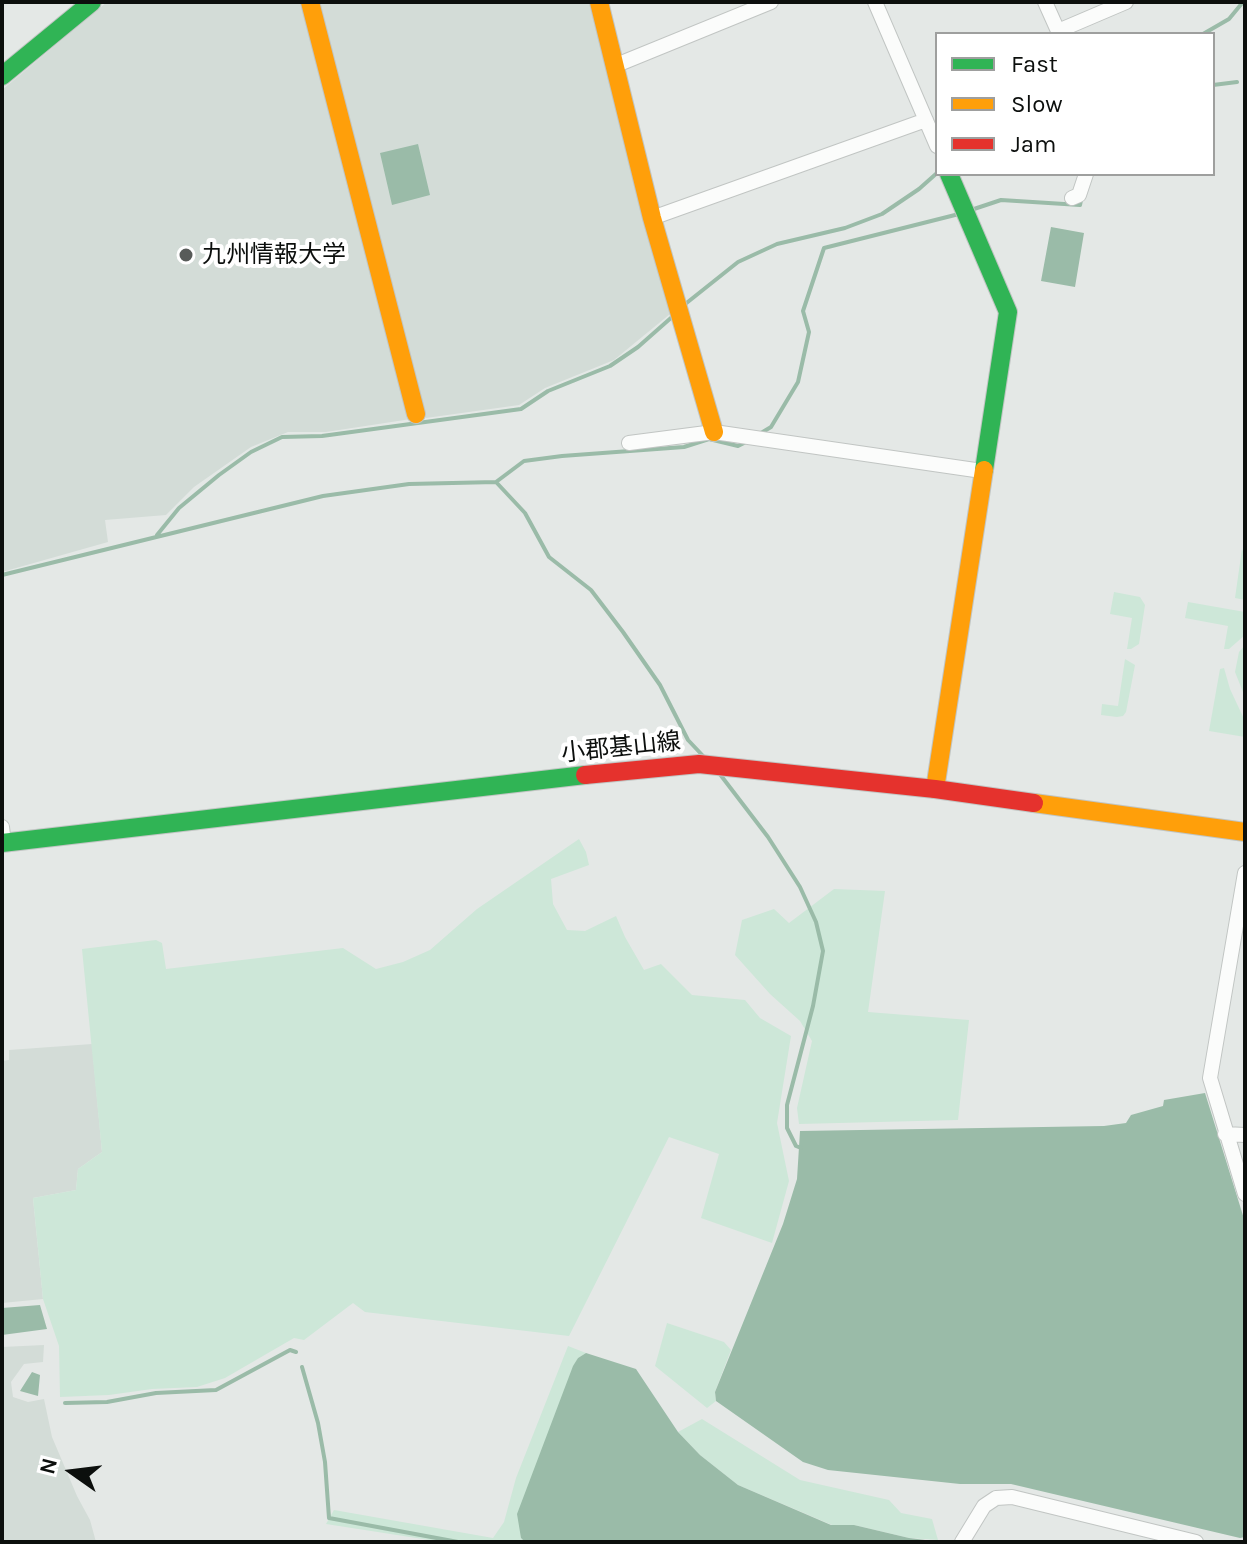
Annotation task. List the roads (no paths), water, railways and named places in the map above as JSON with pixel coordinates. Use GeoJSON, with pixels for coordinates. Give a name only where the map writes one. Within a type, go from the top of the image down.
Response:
{"type":"FeatureCollection","features":[{"type":"Feature","properties":{"kind":"street"},"geometry":{"type":"LineString","coordinates":[[2,76],[92,2]]}},
{"type":"Feature","properties":{"kind":"street"},"geometry":{"type":"LineString","coordinates":[[310,2],[416,414]]}},
{"type":"Feature","properties":{"kind":"street"},"geometry":{"type":"LineString","coordinates":[[599,2],[652,218],[714,432]]}},
{"type":"Feature","properties":{"kind":"street"},"geometry":{"type":"LineString","coordinates":[[614,66],[771,2]]}},
{"type":"Feature","properties":{"kind":"street"},"geometry":{"type":"LineString","coordinates":[[875,2],[935,141]]}},
{"type":"Feature","properties":{"kind":"street"},"geometry":{"type":"LineString","coordinates":[[1045,2],[1059,32],[1126,2]]}},
{"type":"Feature","properties":{"kind":"street"},"geometry":{"type":"LineString","coordinates":[[652,218],[926,120]]}},
{"type":"Feature","properties":{"kind":"street"},"geometry":{"type":"LineString","coordinates":[[935,789],[1008,312],[950,176]]}},
{"type":"Feature","properties":{"kind":"street"},"geometry":{"type":"LineString","coordinates":[[1072,198],[1079,195],[1085,176]]}},
{"type":"Feature","properties":{"kind":"street"},"geometry":{"type":"LineString","coordinates":[[629,443],[714,432],[982,471]]}},
{"type":"Feature","properties":{"kind":"street","name":"小郡基山線"},"geometry":{"type":"LineString","coordinates":[[3,838],[701,764],[935,789],[1245,832]]}},
{"type":"Feature","properties":{"kind":"street"},"geometry":{"type":"LineString","coordinates":[[1245,873],[1210,1078],[1245,1194]]}},
{"type":"Feature","properties":{"kind":"street"},"geometry":{"type":"LineString","coordinates":[[1225,1134],[1245,1135]]}},
{"type":"Feature","properties":{"kind":"street"},"geometry":{"type":"LineString","coordinates":[[962,1542],[984,1506],[996,1498],[1012,1497],[1196,1542]]}},
{"type":"Feature","properties":{"kind":"waterway"},"geometry":{"type":"LineString","coordinates":[[1206,32],[1229,19],[1243,2]]}},
{"type":"Feature","properties":{"kind":"waterway"},"geometry":{"type":"LineString","coordinates":[[1215,85],[1237,82]]}},
{"type":"Feature","properties":{"kind":"waterway"},"geometry":{"type":"LineString","coordinates":[[684,305],[738,262],[777,244],[845,228],[882,214],[935,175]]}},
{"type":"Feature","properties":{"kind":"waterway"},"geometry":{"type":"LineString","coordinates":[[971,210],[1001,200],[1080,205],[1081,200]]}},
{"type":"Feature","properties":{"kind":"waterway"},"geometry":{"type":"LineString","coordinates":[[761,433],[771,427],[798,382],[809,332],[803,311],[824,248],[959,214]]}},
{"type":"Feature","properties":{"kind":"waterway"},"geometry":{"type":"LineString","coordinates":[[157,535],[179,508],[219,475],[251,452],[282,437],[322,436],[521,409],[548,391],[610,366],[638,347],[672,317]]}},
{"type":"Feature","properties":{"kind":"waterway"},"geometry":{"type":"LineString","coordinates":[[2,575],[323,496],[409,484],[496,482],[524,461],[562,456],[684,447],[709,439],[738,446],[746,442]]}},
{"type":"Feature","properties":{"kind":"waterway"},"geometry":{"type":"LineString","coordinates":[[496,482],[525,513],[549,557],[591,590],[623,632],[660,685],[688,740],[705,758]]}},
{"type":"Feature","properties":{"kind":"waterway"},"geometry":{"type":"LineString","coordinates":[[719,773],[768,837],[800,887],[816,922],[823,951],[813,1006],[787,1105],[787,1128],[796,1146],[801,1148]]}},
{"type":"Feature","properties":{"kind":"waterway"},"geometry":{"type":"LineString","coordinates":[[65,1403],[107,1402],[156,1393],[216,1390],[290,1350],[296,1352]]}},
{"type":"Feature","properties":{"kind":"waterway"},"geometry":{"type":"LineString","coordinates":[[302,1367],[325,1462],[329,1518],[458,1542]]}},
{"type":"Feature","properties":{"kind":"place","name":"九州情報大学"},"geometry":{"type":"Point","coordinates":[186,255]}}]}
